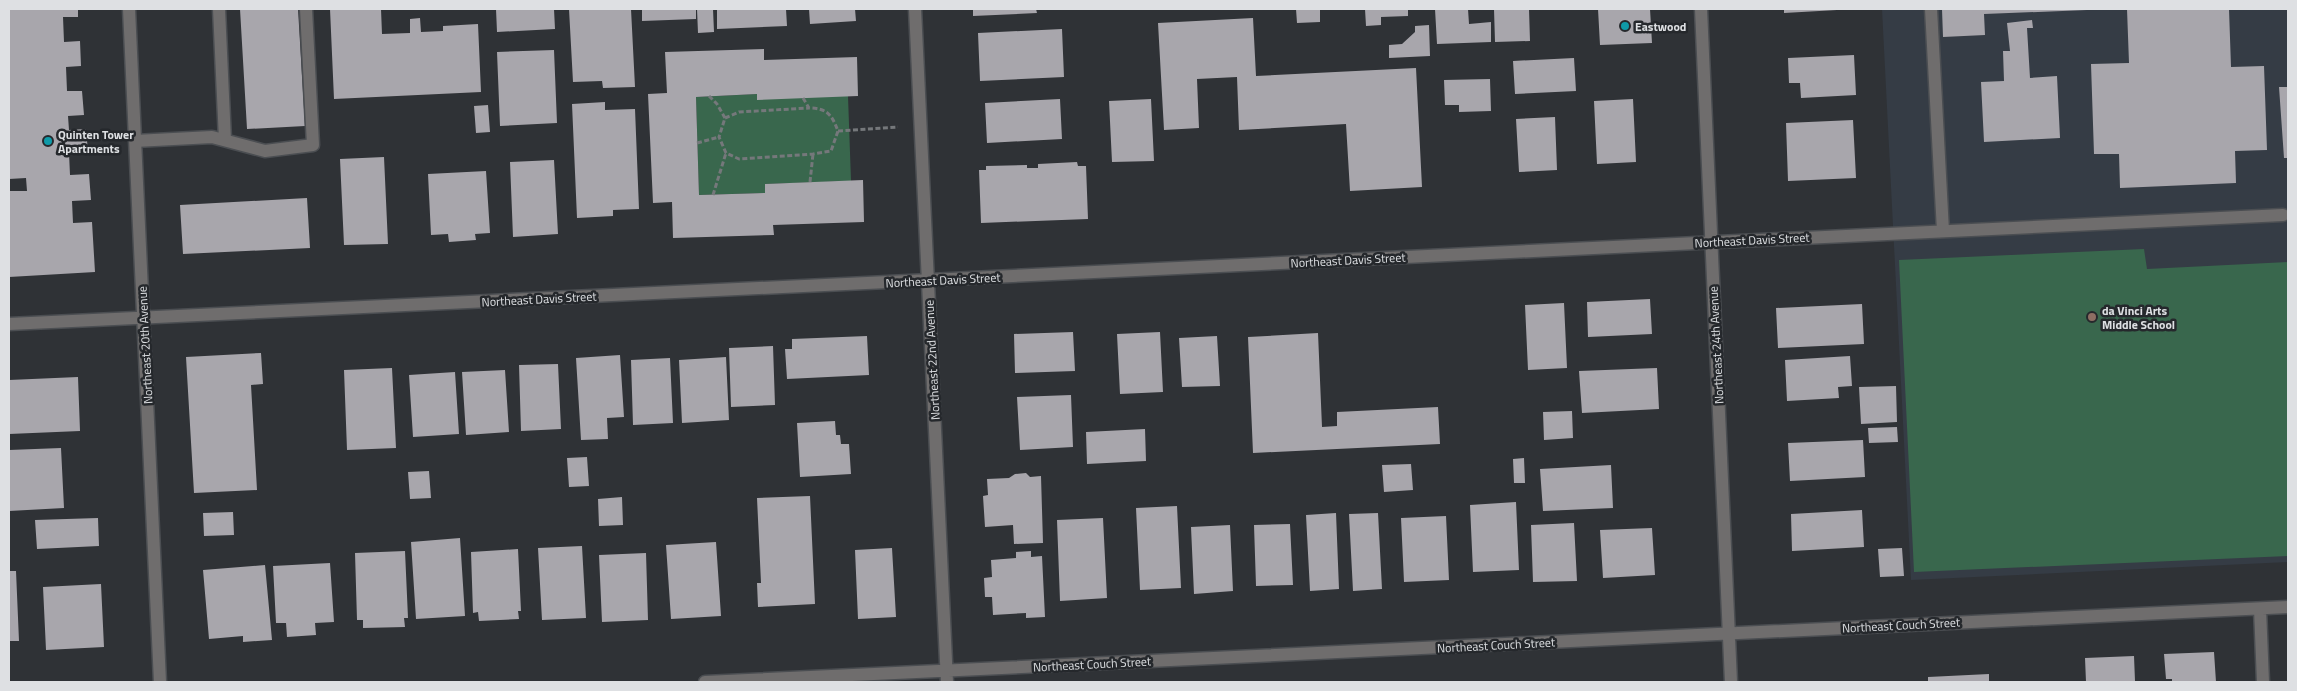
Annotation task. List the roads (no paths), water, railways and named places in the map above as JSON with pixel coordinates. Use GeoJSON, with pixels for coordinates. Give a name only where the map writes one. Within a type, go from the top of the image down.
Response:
{"type":"FeatureCollection","features":[{"type":"Feature","properties":{"kind":"street","name":"Northeast 20th Avenue"},"geometry":{"type":"LineString","coordinates":[[129,9],[160,682]]}},
{"type":"Feature","properties":{"kind":"street"},"geometry":{"type":"LineString","coordinates":[[219,9],[226,140]]}},
{"type":"Feature","properties":{"kind":"street"},"geometry":{"type":"LineString","coordinates":[[135,141],[212,137],[265,151],[313,145],[306,9]]}},
{"type":"Feature","properties":{"kind":"street","name":"Northeast 22nd Avenue"},"geometry":{"type":"LineString","coordinates":[[915,9],[947,676]]}},
{"type":"Feature","properties":{"kind":"street","name":"Northeast 24th Avenue"},"geometry":{"type":"LineString","coordinates":[[1701,9],[1731,682]]}},
{"type":"Feature","properties":{"kind":"street"},"geometry":{"type":"LineString","coordinates":[[1931,9],[1943,231]]}},
{"type":"Feature","properties":{"kind":"street","name":"Northeast Davis Street"},"geometry":{"type":"LineString","coordinates":[[9,324],[2283,215]]}},
{"type":"Feature","properties":{"kind":"street","name":"Northeast Couch Street"},"geometry":{"type":"LineString","coordinates":[[704,682],[947,676],[1729,634],[2288,607]]}},
{"type":"Feature","properties":{"kind":"street"},"geometry":{"type":"LineString","coordinates":[[2260,609],[2263,682]]}},
{"type":"Feature","properties":{"kind":"place","name":"Eastwood"},"geometry":{"type":"Point","coordinates":[1625,26]}},
{"type":"Feature","properties":{"kind":"place","name":"Quinten Tower Apartments"},"geometry":{"type":"Point","coordinates":[48,141]}},
{"type":"Feature","properties":{"kind":"place","name":"da Vinci Arts Middle School"},"geometry":{"type":"Point","coordinates":[2092,317]}}]}
